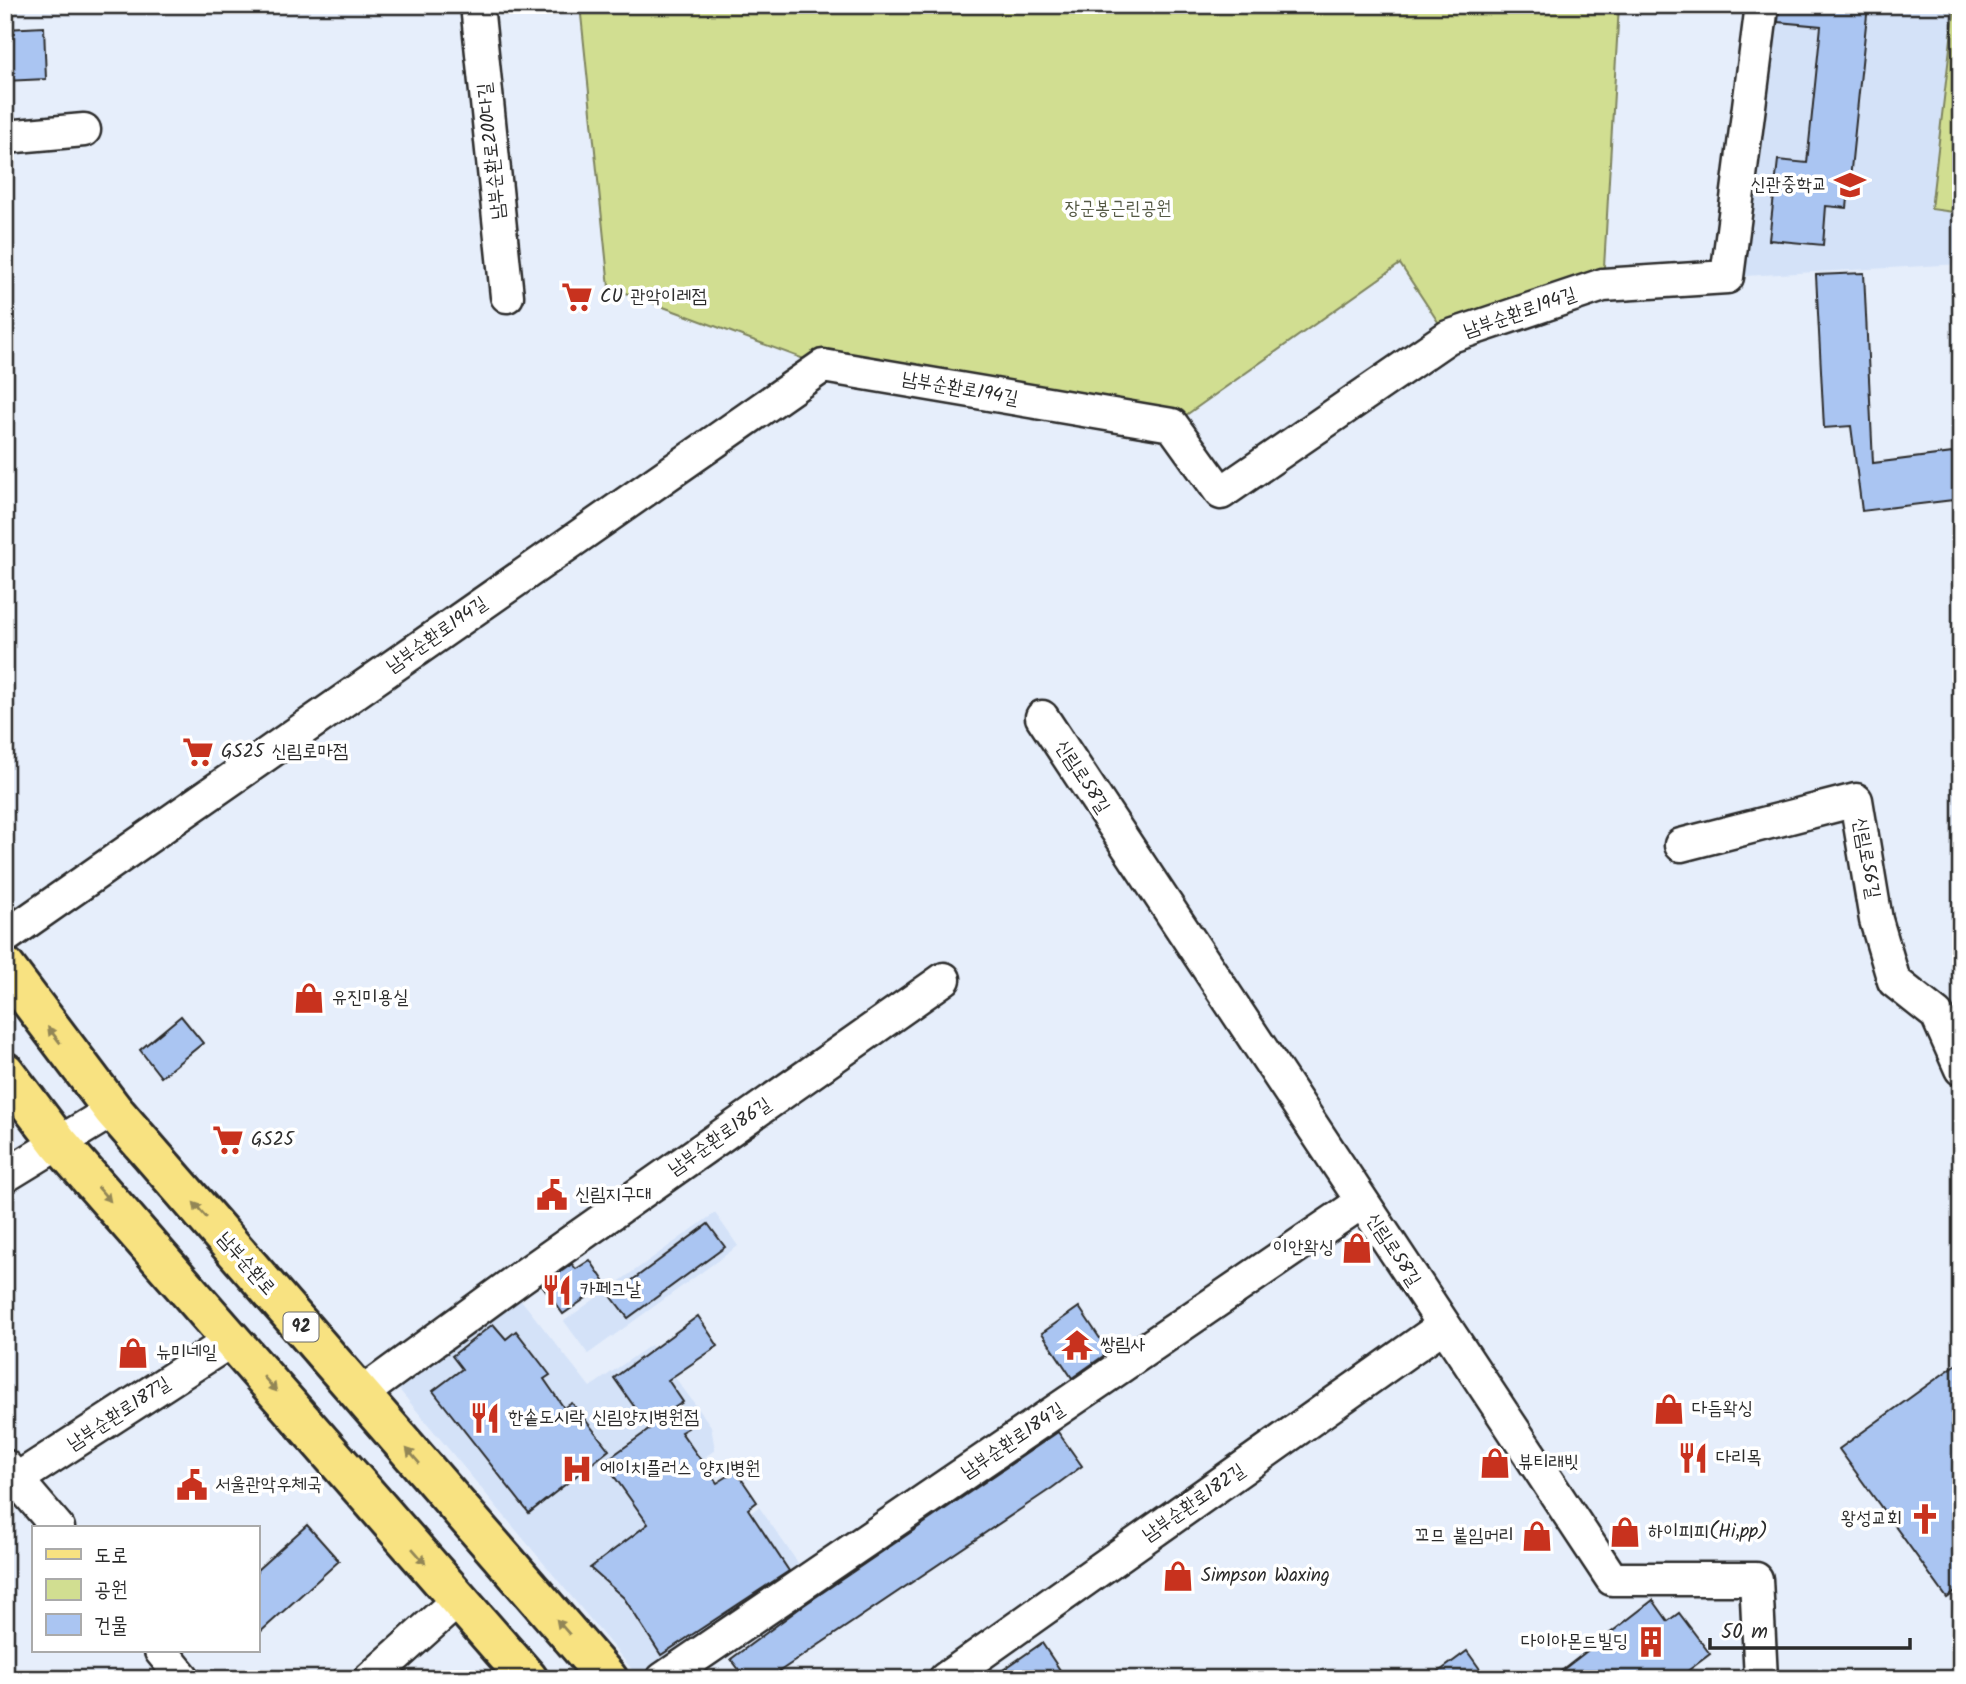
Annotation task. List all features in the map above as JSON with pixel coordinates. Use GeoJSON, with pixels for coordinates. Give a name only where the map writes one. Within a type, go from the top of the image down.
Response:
{"type":"FeatureCollection","features":[{"type":"Feature","properties":{"kind":"main road","name":"남부순환로"},"geometry":{"type":"LineString","coordinates":[[5,967],[37,1013],[113,1110],[608,1679]]}},
{"type":"Feature","properties":{"kind":"main road"},"geometry":{"type":"LineString","coordinates":[[5,1072],[59,1143],[528,1679]]}},
{"type":"Feature","properties":{"kind":"street","name":"남부순환로200다길"},"geometry":{"type":"LineString","coordinates":[[477,5],[507,296]]}},
{"type":"Feature","properties":{"kind":"street","name":"남부순환로194길"},"geometry":{"type":"LineString","coordinates":[[5,937],[823,366],[1172,425],[1221,493],[1448,337],[1603,285],[1727,277],[1762,5]]}},
{"type":"Feature","properties":{"kind":"street"},"geometry":{"type":"LineString","coordinates":[[5,137],[84,130]]}},
{"type":"Feature","properties":{"kind":"street","name":"신림로58길"},"geometry":{"type":"LineString","coordinates":[[1042,717],[1612,1579],[1756,1579],[1760,1679]]}},
{"type":"Feature","properties":{"kind":"street","name":"신림로56길"},"geometry":{"type":"LineString","coordinates":[[1681,845],[1856,800],[1876,920],[1894,981],[1937,1015],[1961,1069]]}},
{"type":"Feature","properties":{"kind":"street","name":"남부순환로186길"},"geometry":{"type":"LineString","coordinates":[[360,1395],[520,1278],[944,979]]}},
{"type":"Feature","properties":{"kind":"street"},"geometry":{"type":"LineString","coordinates":[[5,1176],[113,1110]]}},
{"type":"Feature","properties":{"kind":"street","name":"남부순환로184길"},"geometry":{"type":"LineString","coordinates":[[663,1679],[1362,1202]]}},
{"type":"Feature","properties":{"kind":"street","name":"남부순환로182길"},"geometry":{"type":"LineString","coordinates":[[945,1679],[1443,1326]]}},
{"type":"Feature","properties":{"kind":"street","name":"남부순환로187길"},"geometry":{"type":"LineString","coordinates":[[9,1478],[232,1340]]}},
{"type":"Feature","properties":{"kind":"street"},"geometry":{"type":"LineString","coordinates":[[9,1478],[56,1526]]}},
{"type":"Feature","properties":{"kind":"street"},"geometry":{"type":"LineString","coordinates":[[370,1679],[458,1600]]}},
{"type":"Feature","properties":{"kind":"street"},"geometry":{"type":"LineString","coordinates":[[162,1652],[184,1679]]}},
{"type":"Feature","properties":{"kind":"shaded area","name":"신관중학교"},"geometry":{"type":"Polygon","coordinates":[[[1762,5],[1961,5],[1961,264],[1727,277],[1762,5]]]}},
{"type":"Feature","properties":{"kind":"shaded area"},"geometry":{"type":"Polygon","coordinates":[[[715,1213],[738,1246],[588,1354],[564,1321],[715,1213]]]}},
{"type":"Feature","properties":{"kind":"shaded area","name":"에이치플러스 양지병원"},"geometry":{"type":"Polygon","coordinates":[[[518,1296],[590,1387],[651,1345],[711,1426],[715,1450],[662,1487],[712,1538],[759,1507],[805,1573],[640,1679],[397,1387],[518,1296]]]}},
{"type":"Feature","properties":{"kind":"green space","name":"장군봉근린공원"},"geometry":{"type":"Polygon","coordinates":[[[580,5],[1619,5],[1603,285],[1448,337],[1400,264],[1172,425],[823,366],[609,287],[580,5]]]}},
{"type":"Feature","properties":{"kind":"green space"},"geometry":{"type":"Polygon","coordinates":[[[1955,5],[1961,5],[1961,213],[1931,209],[1955,5]]]}},
{"type":"Feature","properties":{"kind":"building"},"geometry":{"type":"Polygon","coordinates":[[[1780,5],[1868,5],[1847,208],[1826,206],[1823,245],[1769,240],[1778,160],[1807,163],[1821,26],[1778,22],[1780,5]]]}},
{"type":"Feature","properties":{"kind":"building"},"geometry":{"type":"Polygon","coordinates":[[[44,27],[46,79],[5,81],[5,29],[44,27]]]}},
{"type":"Feature","properties":{"kind":"building"},"geometry":{"type":"Polygon","coordinates":[[[1864,273],[1873,463],[1961,452],[1961,499],[1862,511],[1851,426],[1824,428],[1816,275],[1864,273]]]}},
{"type":"Feature","properties":{"kind":"building"},"geometry":{"type":"Polygon","coordinates":[[[181,1016],[203,1043],[161,1077],[140,1050],[181,1016]]]}},
{"type":"Feature","properties":{"kind":"building"},"geometry":{"type":"Polygon","coordinates":[[[708,1224],[725,1247],[628,1318],[611,1296],[708,1224]]]}},
{"type":"Feature","properties":{"kind":"building"},"geometry":{"type":"Polygon","coordinates":[[[590,1260],[606,1284],[563,1314],[542,1285],[572,1264],[576,1269],[590,1260]]]}},
{"type":"Feature","properties":{"kind":"building","name":"쌍림사"},"geometry":{"type":"Polygon","coordinates":[[[1079,1307],[1109,1352],[1072,1378],[1042,1333],[1079,1307]]]}},
{"type":"Feature","properties":{"kind":"building"},"geometry":{"type":"Polygon","coordinates":[[[698,1316],[718,1346],[668,1380],[683,1402],[674,1408],[688,1428],[681,1432],[717,1483],[736,1471],[757,1502],[748,1509],[789,1571],[661,1655],[624,1598],[590,1568],[648,1524],[604,1462],[650,1429],[614,1378],[698,1316]]]}},
{"type":"Feature","properties":{"kind":"building"},"geometry":{"type":"Polygon","coordinates":[[[493,1324],[506,1339],[516,1331],[550,1375],[544,1379],[564,1408],[572,1403],[609,1450],[529,1513],[433,1391],[462,1369],[452,1356],[493,1324]]]}},
{"type":"Feature","properties":{"kind":"building","name":"왕성교회"},"geometry":{"type":"Polygon","coordinates":[[[1961,1361],[1961,1588],[1947,1598],[1839,1449],[1961,1361]]]}},
{"type":"Feature","properties":{"kind":"building"},"geometry":{"type":"Polygon","coordinates":[[[1058,1432],[1082,1466],[1052,1488],[768,1679],[746,1679],[731,1659],[804,1605],[1058,1432]]]}},
{"type":"Feature","properties":{"kind":"building"},"geometry":{"type":"Polygon","coordinates":[[[307,1525],[339,1561],[259,1633],[259,1568],[307,1525]]]}},
{"type":"Feature","properties":{"kind":"building","name":"다이아몬드빌딩"},"geometry":{"type":"Polygon","coordinates":[[[1653,1600],[1668,1621],[1679,1613],[1710,1654],[1677,1679],[1551,1679],[1653,1600]]]}},
{"type":"Feature","properties":{"kind":"building"},"geometry":{"type":"Polygon","coordinates":[[[1042,1643],[1066,1679],[990,1679],[1042,1643]]]}},
{"type":"Feature","properties":{"kind":"building","name":"다이아몬드빌딩"},"geometry":{"type":"Polygon","coordinates":[[[1467,1651],[1487,1679],[1429,1679],[1467,1651]]]}},
{"type":"Feature","properties":{"kind":"place","name":"신관중학교"},"geometry":{"type":"Point","coordinates":[1850,185]}},
{"type":"Feature","properties":{"kind":"place","name":"CU 관악이레점"},"geometry":{"type":"Point","coordinates":[577,297]}},
{"type":"Feature","properties":{"kind":"place","name":"GS25 신림로마점"},"geometry":{"type":"Point","coordinates":[198,752]}},
{"type":"Feature","properties":{"kind":"place","name":"유진미용실"},"geometry":{"type":"Point","coordinates":[309,998]}},
{"type":"Feature","properties":{"kind":"place","name":"GS25"},"geometry":{"type":"Point","coordinates":[228,1140]}},
{"type":"Feature","properties":{"kind":"place","name":"신림지구대"},"geometry":{"type":"Point","coordinates":[552,1195]}},
{"type":"Feature","properties":{"kind":"place","name":"이안왁싱"},"geometry":{"type":"Point","coordinates":[1357,1248]}},
{"type":"Feature","properties":{"kind":"place","name":"카페그날"},"geometry":{"type":"Point","coordinates":[557,1290]}},
{"type":"Feature","properties":{"kind":"place","name":"쌍림사"},"geometry":{"type":"Point","coordinates":[1077,1345]}},
{"type":"Feature","properties":{"kind":"place","name":"뉴미네일"},"geometry":{"type":"Point","coordinates":[133,1353]}},
{"type":"Feature","properties":{"kind":"place","name":"다듬왁싱"},"geometry":{"type":"Point","coordinates":[1669,1409]}},
{"type":"Feature","properties":{"kind":"place","name":"한솥도시락 신림양지병원점"},"geometry":{"type":"Point","coordinates":[485,1418]}},
{"type":"Feature","properties":{"kind":"place","name":"다리목"},"geometry":{"type":"Point","coordinates":[1693,1458]}},
{"type":"Feature","properties":{"kind":"place","name":"뷰티래빗"},"geometry":{"type":"Point","coordinates":[1495,1463]}},
{"type":"Feature","properties":{"kind":"place","name":"에이치플러스 양지병원"},"geometry":{"type":"Point","coordinates":[577,1469]}},
{"type":"Feature","properties":{"kind":"place","name":"서울관악우체국"},"geometry":{"type":"Point","coordinates":[192,1485]}},
{"type":"Feature","properties":{"kind":"place","name":"왕성교회"},"geometry":{"type":"Point","coordinates":[1925,1519]}},
{"type":"Feature","properties":{"kind":"place","name":"하이피피(Hi,pp)"},"geometry":{"type":"Point","coordinates":[1625,1532]}},
{"type":"Feature","properties":{"kind":"place","name":"꼬므 붙임머리"},"geometry":{"type":"Point","coordinates":[1537,1536]}},
{"type":"Feature","properties":{"kind":"place","name":"Simpson Waxing"},"geometry":{"type":"Point","coordinates":[1178,1576]}},
{"type":"Feature","properties":{"kind":"place","name":"다이아몬드빌딩"},"geometry":{"type":"Point","coordinates":[1651,1642]}}]}
